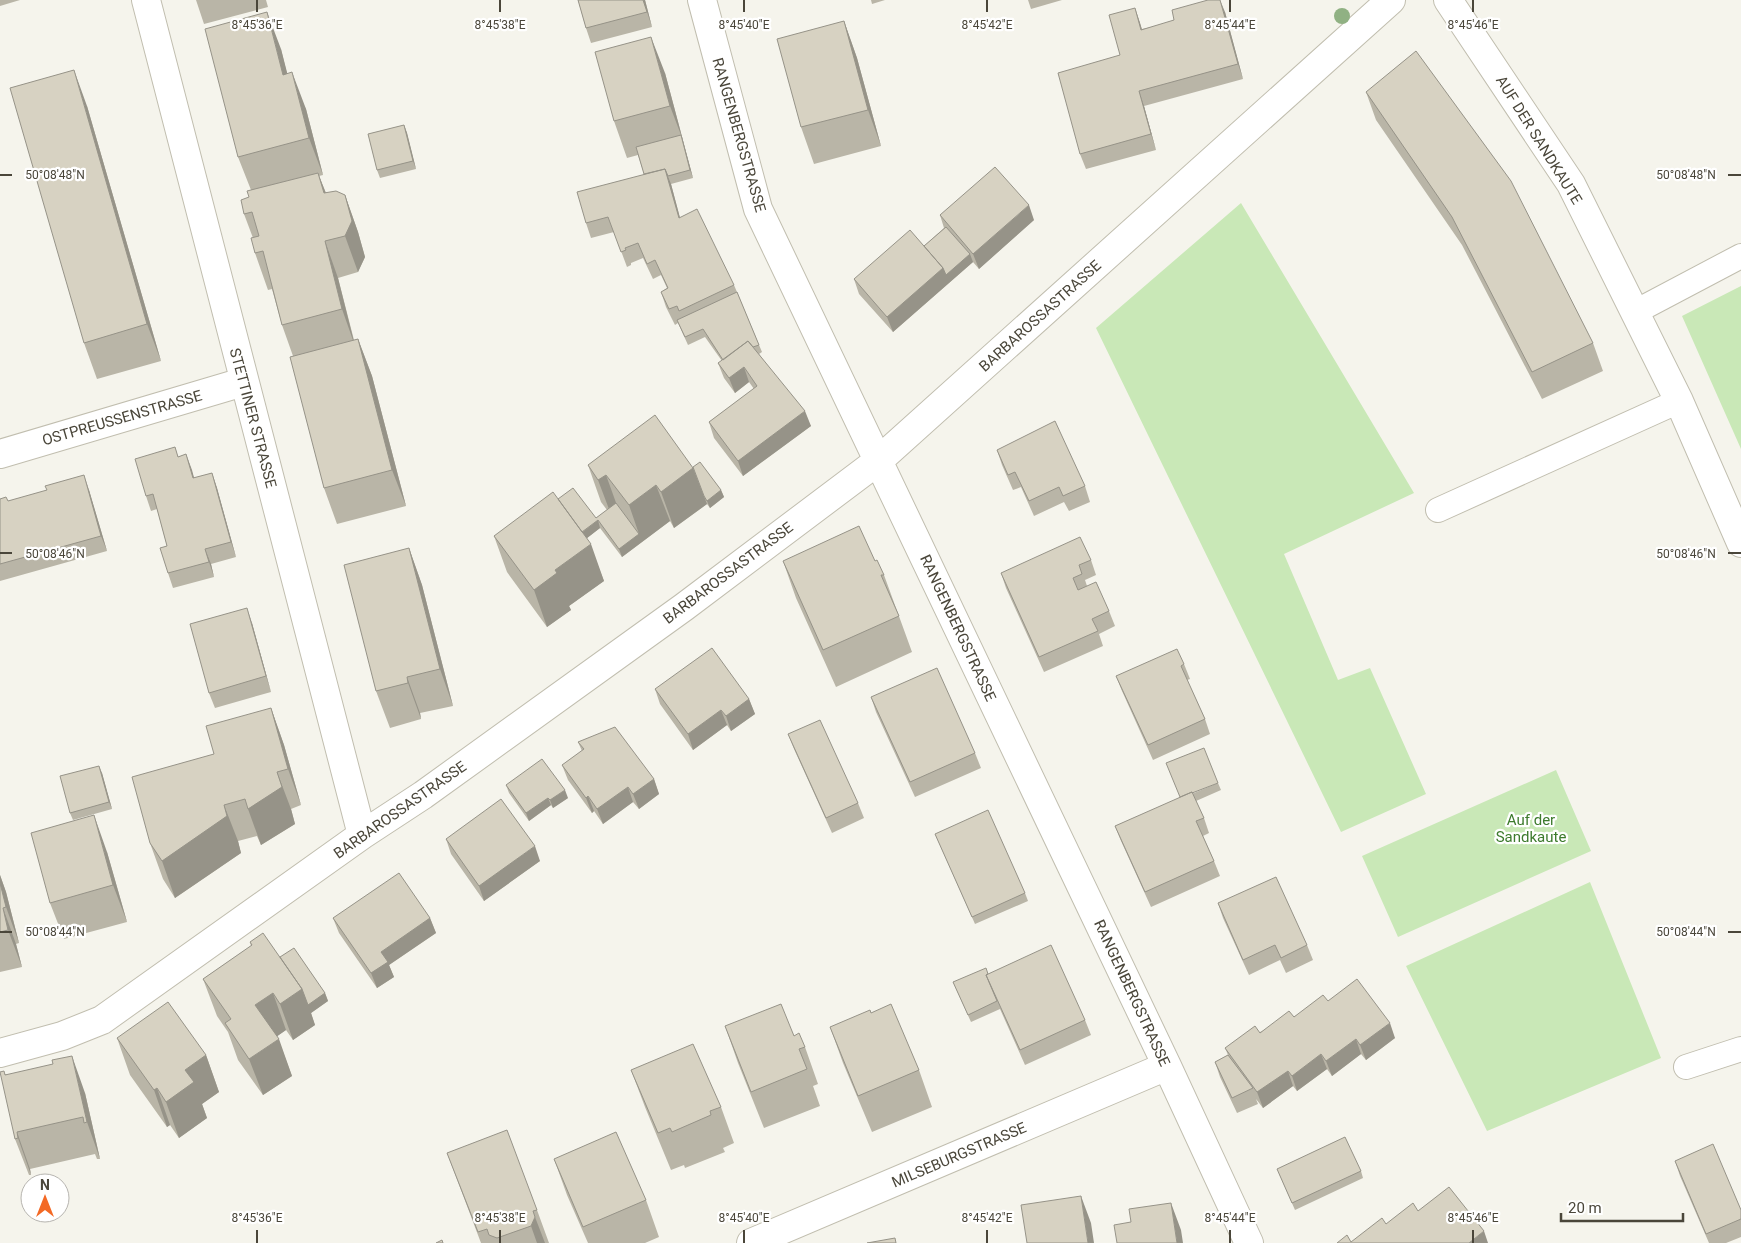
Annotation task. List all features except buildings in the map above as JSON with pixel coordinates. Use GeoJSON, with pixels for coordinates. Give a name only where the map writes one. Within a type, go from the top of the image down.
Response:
{"type":"FeatureCollection","features":[{"type":"Feature","properties":{"kind":"street","name":"STETTINER STRASSE"},"geometry":{"type":"LineString","coordinates":[[146,0],[243,382],[362,835]]}},
{"type":"Feature","properties":{"kind":"street","name":"RANGENBERGSTRASSE"},"geometry":{"type":"LineString","coordinates":[[702,0],[758,210],[1167,1066],[1249,1243]]}},
{"type":"Feature","properties":{"kind":"street","name":"BARBAROSSASTRASSE"},"geometry":{"type":"LineString","coordinates":[[0,1053],[62,1036],[102,1020],[362,835],[423,795],[676,613],[878,461],[1391,0]]}},
{"type":"Feature","properties":{"kind":"street","name":"AUF DER SANDKAUTE"},"geometry":{"type":"LineString","coordinates":[[1448,0],[1571,184],[1679,401],[1741,543]]}},
{"type":"Feature","properties":{"kind":"street","name":"OSTPREUSSENSTRASSE"},"geometry":{"type":"LineString","coordinates":[[0,454],[243,382]]}},
{"type":"Feature","properties":{"kind":"street","name":"MILSEBURGSTRASSE"},"geometry":{"type":"LineString","coordinates":[[751,1243],[1167,1066]]}},
{"type":"Feature","properties":{"kind":"lane"},"geometry":{"type":"LineString","coordinates":[[1635,312],[1741,256]]}},
{"type":"Feature","properties":{"kind":"lane"},"geometry":{"type":"LineString","coordinates":[[1438,510],[1679,401]]}},
{"type":"Feature","properties":{"kind":"lane"},"geometry":{"type":"LineString","coordinates":[[1686,1067],[1741,1049]]}},
{"type":"Feature","properties":{"kind":"green space"},"geometry":{"type":"Polygon","coordinates":[[[1241,203],[1414,493],[1284,554],[1338,680],[1370,668],[1426,794],[1341,832],[1096,328],[1241,203]]]}},
{"type":"Feature","properties":{"kind":"green space"},"geometry":{"type":"Polygon","coordinates":[[[1741,286],[1741,449],[1682,316],[1741,286]]]}},
{"type":"Feature","properties":{"kind":"green space","name":"Auf der Sandkaute"},"geometry":{"type":"Polygon","coordinates":[[[1556,770],[1591,851],[1398,937],[1362,856],[1556,770]]]}},
{"type":"Feature","properties":{"kind":"green space"},"geometry":{"type":"Polygon","coordinates":[[[1590,882],[1661,1058],[1487,1131],[1406,966],[1590,882]]]}}]}
